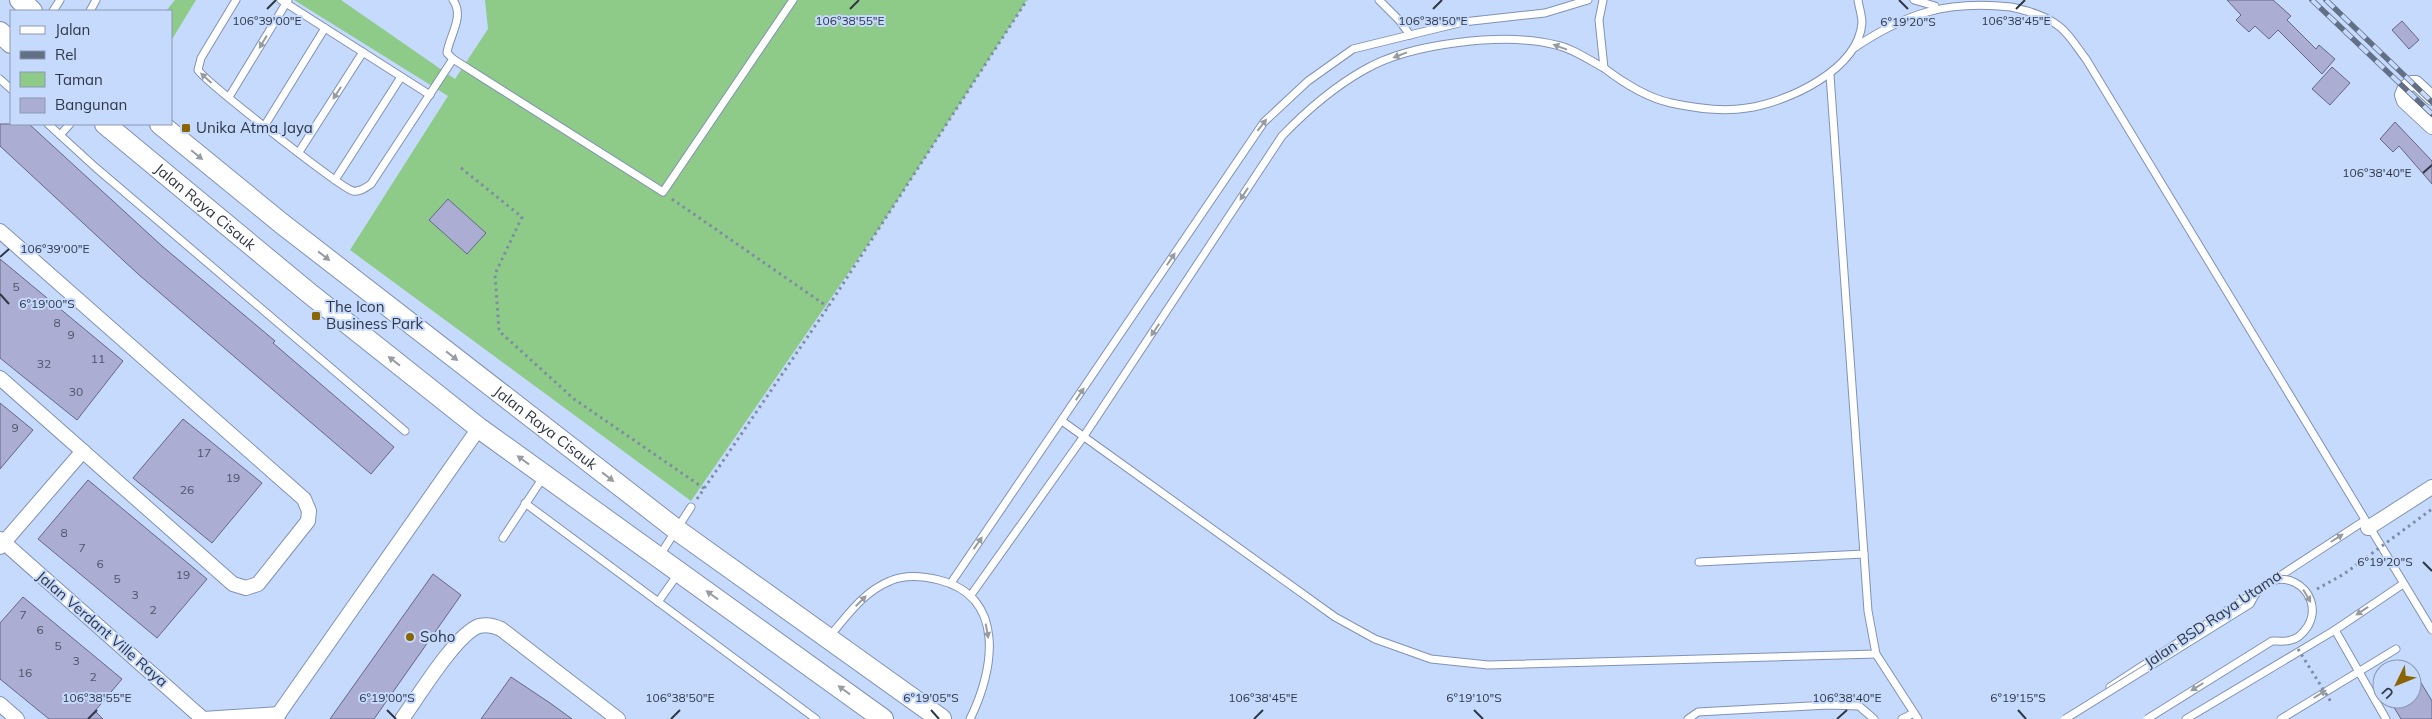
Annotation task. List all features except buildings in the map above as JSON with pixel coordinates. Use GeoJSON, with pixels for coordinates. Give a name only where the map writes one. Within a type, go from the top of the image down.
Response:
{"type":"FeatureCollection","features":[{"type":"Feature","properties":{"kind":"main road"},"geometry":{"type":"LineString","coordinates":[[20,0],[31,10]]}},
{"type":"Feature","properties":{"kind":"main road"},"geometry":{"type":"LineString","coordinates":[[0,32],[10,41]]}},
{"type":"Feature","properties":{"kind":"main road","name":"Jalan Raya Cisauk"},"geometry":{"type":"LineString","coordinates":[[106,125],[294,281],[479,428],[883,719]]}},
{"type":"Feature","properties":{"kind":"main road","name":"Jalan Raya Cisauk"},"geometry":{"type":"LineString","coordinates":[[161,125],[281,223],[677,530],[941,719]]}},
{"type":"Feature","properties":{"kind":"street"},"geometry":{"type":"LineString","coordinates":[[2432,98],[2416,83],[2411,83],[2405,88],[2402,95],[2404,101],[2432,127]]}},
{"type":"Feature","properties":{"kind":"street"},"geometry":{"type":"LineString","coordinates":[[0,231],[304,499],[310,516],[258,584],[246,588],[233,584],[0,378]]}},
{"type":"Feature","properties":{"kind":"street"},"geometry":{"type":"LineString","coordinates":[[277,716],[479,428]]}},
{"type":"Feature","properties":{"kind":"street"},"geometry":{"type":"LineString","coordinates":[[1,543],[83,451]]}},
{"type":"Feature","properties":{"kind":"street"},"geometry":{"type":"LineString","coordinates":[[2366,525],[2432,487]]}},
{"type":"Feature","properties":{"kind":"street","name":"Jalan Verdant Ville Raya"},"geometry":{"type":"LineString","coordinates":[[1,543],[203,719],[277,716]]}},
{"type":"Feature","properties":{"kind":"street"},"geometry":{"type":"LineString","coordinates":[[407,717],[461,638],[478,627],[491,624],[501,629],[618,719]]}},
{"type":"Feature","properties":{"kind":"street"},"geometry":{"type":"LineString","coordinates":[[0,704],[17,719]]}},
{"type":"Feature","properties":{"kind":"lane"},"geometry":{"type":"LineString","coordinates":[[236,0],[198,66],[201,75],[335,180],[355,191],[364,190],[370,184],[453,59]]}},
{"type":"Feature","properties":{"kind":"lane"},"geometry":{"type":"LineString","coordinates":[[453,0],[455,3],[457,26],[447,53],[453,59],[663,192],[793,0]]}},
{"type":"Feature","properties":{"kind":"lane"},"geometry":{"type":"LineString","coordinates":[[1379,0],[1399,20],[1410,35]]}},
{"type":"Feature","properties":{"kind":"lane"},"geometry":{"type":"LineString","coordinates":[[951,583],[1264,122],[1308,81],[1353,49],[1463,22],[1545,13],[1588,0]]}},
{"type":"Feature","properties":{"kind":"lane"},"geometry":{"type":"LineString","coordinates":[[1603,0],[1598,20],[1604,68]]}},
{"type":"Feature","properties":{"kind":"lane"},"geometry":{"type":"LineString","coordinates":[[1854,48],[1862,22],[1858,0]]}},
{"type":"Feature","properties":{"kind":"lane"},"geometry":{"type":"LineString","coordinates":[[1914,0],[1935,6]]}},
{"type":"Feature","properties":{"kind":"lane"},"geometry":{"type":"LineString","coordinates":[[229,97],[285,1],[430,95]]}},
{"type":"Feature","properties":{"kind":"lane"},"geometry":{"type":"LineString","coordinates":[[971,595],[1084,436],[1282,136],[1320,98],[1365,69],[1415,50],[1470,42],[1520,38],[1558,45],[1604,68],[1621,81],[1668,102],[1703,108],[1747,108],[1787,96],[1830,75],[1854,48],[1891,23],[1935,6],[1984,2],[2036,12],[2060,27],[2086,59],[2366,525],[2432,630]]}},
{"type":"Feature","properties":{"kind":"lane"},"geometry":{"type":"LineString","coordinates":[[265,125],[325,28]]}},
{"type":"Feature","properties":{"kind":"lane"},"geometry":{"type":"LineString","coordinates":[[299,152],[363,52]]}},
{"type":"Feature","properties":{"kind":"lane"},"geometry":{"type":"LineString","coordinates":[[1830,75],[1868,611],[1876,654],[1916,716],[1902,719]]}},
{"type":"Feature","properties":{"kind":"lane"},"geometry":{"type":"LineString","coordinates":[[335,180],[401,77]]}},
{"type":"Feature","properties":{"kind":"lane"},"geometry":{"type":"LineString","coordinates":[[0,79],[10,89]]}},
{"type":"Feature","properties":{"kind":"lane"},"geometry":{"type":"LineString","coordinates":[[51,125],[60,135],[404,431]]}},
{"type":"Feature","properties":{"kind":"lane"},"geometry":{"type":"LineString","coordinates":[[60,135],[69,125]]}},
{"type":"Feature","properties":{"kind":"lane"},"geometry":{"type":"LineString","coordinates":[[1062,421],[1335,617],[1375,639],[1431,658],[1488,665],[1876,654]]}},
{"type":"Feature","properties":{"kind":"lane"},"geometry":{"type":"LineString","coordinates":[[503,538],[545,475]]}},
{"type":"Feature","properties":{"kind":"lane"},"geometry":{"type":"LineString","coordinates":[[525,504],[816,719]]}},
{"type":"Feature","properties":{"kind":"lane"},"geometry":{"type":"LineString","coordinates":[[658,558],[691,507]]}},
{"type":"Feature","properties":{"kind":"lane","name":"Jalan BSD Raya Utama"},"geometry":{"type":"LineString","coordinates":[[2063,719],[2366,525]]}},
{"type":"Feature","properties":{"kind":"lane"},"geometry":{"type":"LineString","coordinates":[[1699,562],[1864,554]]}},
{"type":"Feature","properties":{"kind":"lane"},"geometry":{"type":"LineString","coordinates":[[658,602],[680,572]]}},
{"type":"Feature","properties":{"kind":"lane"},"geometry":{"type":"LineString","coordinates":[[829,638],[863,597],[891,580],[920,575],[951,583],[971,595],[985,616],[990,648],[988,674],[970,719]]}},
{"type":"Feature","properties":{"kind":"lane"},"geometry":{"type":"LineString","coordinates":[[2063,719],[2250,604],[2256,591],[2268,582],[2281,579],[2295,583],[2308,594],[2312,606],[2311,620],[2304,632],[2292,640],[2272,641],[2147,719]]}},
{"type":"Feature","properties":{"kind":"lane"},"geometry":{"type":"LineString","coordinates":[[2186,719],[2334,630],[2403,584]]}},
{"type":"Feature","properties":{"kind":"lane"},"geometry":{"type":"LineString","coordinates":[[2334,630],[2386,719]]}},
{"type":"Feature","properties":{"kind":"lane"},"geometry":{"type":"LineString","coordinates":[[2281,719],[2360,672],[2396,648]]}},
{"type":"Feature","properties":{"kind":"lane"},"geometry":{"type":"LineString","coordinates":[[1688,719],[1698,712],[1828,705],[1859,706],[1874,719]]}},
{"type":"Feature","properties":{"kind":"path"},"geometry":{"type":"LineString","coordinates":[[691,507],[828,307],[1027,0]]}},
{"type":"Feature","properties":{"kind":"path"},"geometry":{"type":"LineString","coordinates":[[461,168],[522,217],[495,274],[499,331],[574,399],[705,488]]}},
{"type":"Feature","properties":{"kind":"path"},"geometry":{"type":"LineString","coordinates":[[663,192],[828,307]]}},
{"type":"Feature","properties":{"kind":"path"},"geometry":{"type":"LineString","coordinates":[[2308,594],[2344,574],[2432,509]]}},
{"type":"Feature","properties":{"kind":"path"},"geometry":{"type":"LineString","coordinates":[[2296,647],[2331,702]]}},
{"type":"Feature","properties":{"kind":"green space"},"geometry":{"type":"Polygon","coordinates":[[[175,0],[196,0],[172,39],[172,10],[167,10],[175,0]]]}},
{"type":"Feature","properties":{"kind":"green space"},"geometry":{"type":"Polygon","coordinates":[[[294,0],[341,0],[455,79],[488,29],[485,0],[1027,0],[878,230],[691,501],[350,250],[448,96],[294,0]]]}},
{"type":"Feature","properties":{"kind":"railway"},"geometry":{"type":"LineString","coordinates":[[2312,0],[2432,114]]}},
{"type":"Feature","properties":{"kind":"railway"},"geometry":{"type":"LineString","coordinates":[[2326,0],[2432,102]]}},
{"type":"Feature","properties":{"kind":"place","name":"Unika Atma Jaya"},"geometry":{"type":"Point","coordinates":[186,128]}},
{"type":"Feature","properties":{"kind":"place","name":"The Icon Business Park"},"geometry":{"type":"Point","coordinates":[316,316]}},
{"type":"Feature","properties":{"kind":"place","name":"Soho"},"geometry":{"type":"Point","coordinates":[410,637]}}]}
